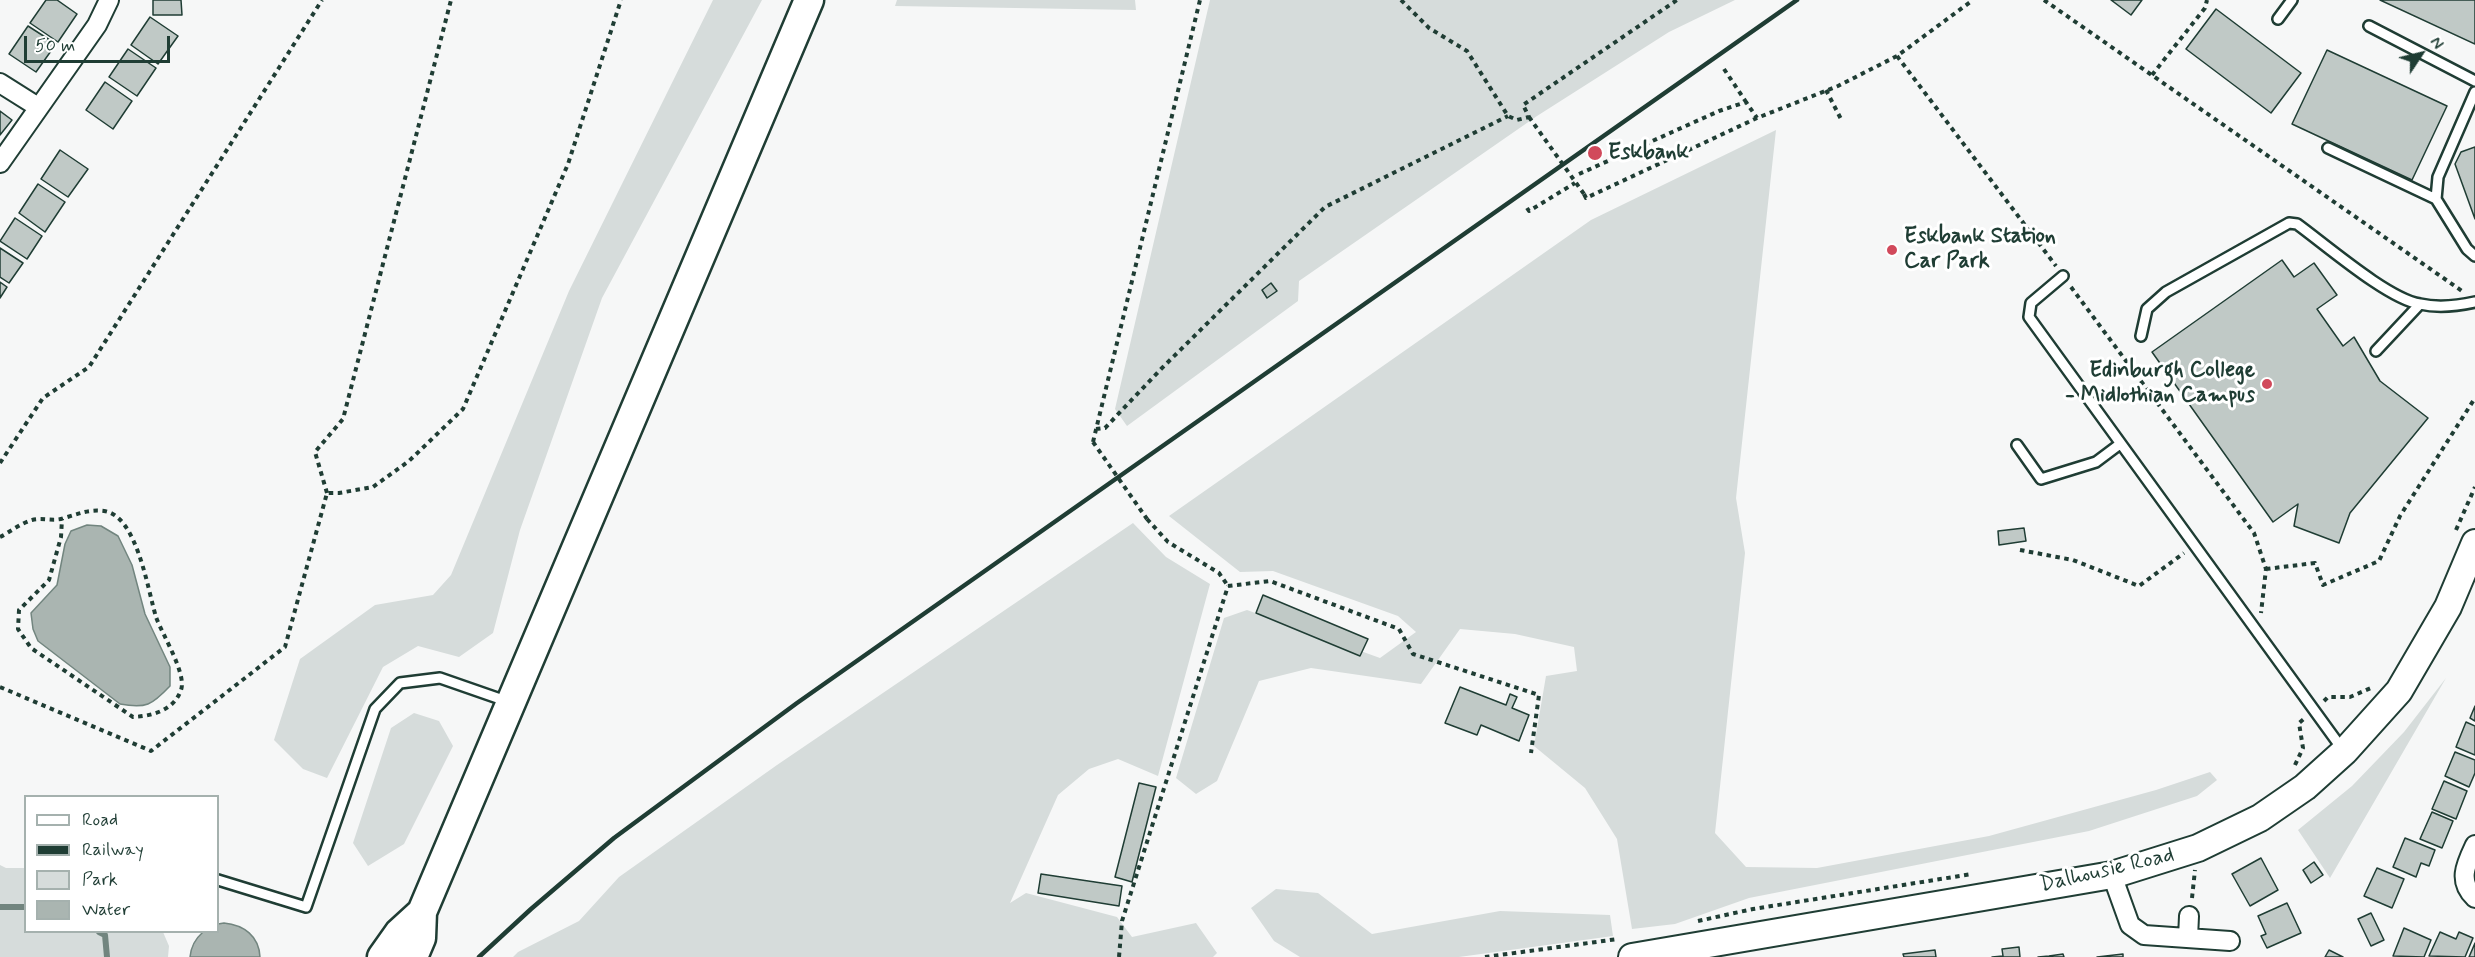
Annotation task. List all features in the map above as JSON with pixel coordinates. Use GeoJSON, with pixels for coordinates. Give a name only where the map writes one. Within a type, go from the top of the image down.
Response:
{"type":"FeatureCollection","features":[{"type":"Feature","properties":{"kind":"main road"},"geometry":{"type":"LineString","coordinates":[[413,957],[422,938],[422,912],[809,0]]}},
{"type":"Feature","properties":{"kind":"main road","name":"Dalhousie Road"},"geometry":{"type":"LineString","coordinates":[[1627,948],[2112,875],[2138,869],[2198,848],[2260,818],[2306,788],[2344,752],[2399,691],[2448,607],[2463,542]]}},
{"type":"Feature","properties":{"kind":"main road"},"geometry":{"type":"LineString","coordinates":[[382,957],[399,933],[422,912]]}},
{"type":"Feature","properties":{"kind":"street"},"geometry":{"type":"LineString","coordinates":[[0,163],[97,25],[109,0]]}},
{"type":"Feature","properties":{"kind":"street"},"geometry":{"type":"LineString","coordinates":[[0,83],[38,107]]}},
{"type":"Feature","properties":{"kind":"street"},"geometry":{"type":"LineString","coordinates":[[2475,845],[2464,868],[2464,880],[2468,892],[2475,898]]}},
{"type":"Feature","properties":{"kind":"street"},"geometry":{"type":"LineString","coordinates":[[2112,875],[2130,925],[2144,935],[2230,941]]}},
{"type":"Feature","properties":{"kind":"street"},"geometry":{"type":"LineString","coordinates":[[2188,938],[2189,916]]}},
{"type":"Feature","properties":{"kind":"lane"},"geometry":{"type":"LineString","coordinates":[[2278,19],[2292,0]]}},
{"type":"Feature","properties":{"kind":"lane"},"geometry":{"type":"LineString","coordinates":[[2369,26],[2475,81]]}},
{"type":"Feature","properties":{"kind":"lane"},"geometry":{"type":"LineString","coordinates":[[2436,200],[2438,177],[2475,92]]}},
{"type":"Feature","properties":{"kind":"lane"},"geometry":{"type":"LineString","coordinates":[[2328,148],[2436,200],[2467,249],[2475,256]]}},
{"type":"Feature","properties":{"kind":"lane"},"geometry":{"type":"LineString","coordinates":[[2141,336],[2147,309],[2166,292],[2289,224],[2297,224],[2397,297],[2420,304],[2455,306],[2472,299]]}},
{"type":"Feature","properties":{"kind":"lane"},"geometry":{"type":"LineString","coordinates":[[2063,276],[2031,303],[2029,317],[2344,752]]}},
{"type":"Feature","properties":{"kind":"lane"},"geometry":{"type":"LineString","coordinates":[[2376,351],[2420,304]]}},
{"type":"Feature","properties":{"kind":"lane"},"geometry":{"type":"LineString","coordinates":[[2017,445],[2041,479],[2096,462],[2120,444]]}},
{"type":"Feature","properties":{"kind":"lane"},"geometry":{"type":"LineString","coordinates":[[219,880],[306,908],[375,709],[400,683],[440,678],[511,703]]}},
{"type":"Feature","properties":{"kind":"path"},"geometry":{"type":"LineString","coordinates":[[0,463],[43,398],[88,367],[322,0]]}},
{"type":"Feature","properties":{"kind":"path"},"geometry":{"type":"LineString","coordinates":[[0,687],[151,751],[285,647],[327,493],[315,452],[343,419],[451,0]]}},
{"type":"Feature","properties":{"kind":"path"},"geometry":{"type":"LineString","coordinates":[[327,493],[373,487],[409,461],[463,409],[568,164],[621,0]]}},
{"type":"Feature","properties":{"kind":"path"},"geometry":{"type":"LineString","coordinates":[[1200,0],[1093,442],[1147,519],[1167,542],[1219,573],[1228,586]]}},
{"type":"Feature","properties":{"kind":"path"},"geometry":{"type":"LineString","coordinates":[[1401,0],[1429,28],[1467,51],[1508,116],[1516,120],[1529,117]]}},
{"type":"Feature","properties":{"kind":"path"},"geometry":{"type":"LineString","coordinates":[[1677,0],[1523,105],[1586,198],[1757,118],[1838,87],[1897,56],[1973,0]]}},
{"type":"Feature","properties":{"kind":"path"},"geometry":{"type":"LineString","coordinates":[[2044,0],[2472,299]]}},
{"type":"Feature","properties":{"kind":"path"},"geometry":{"type":"LineString","coordinates":[[2152,75],[2205,8],[2207,0]]}},
{"type":"Feature","properties":{"kind":"path"},"geometry":{"type":"LineString","coordinates":[[1897,56],[2254,533],[2266,569],[2259,634]]}},
{"type":"Feature","properties":{"kind":"path"},"geometry":{"type":"LineString","coordinates":[[1724,69],[1757,118]]}},
{"type":"Feature","properties":{"kind":"path"},"geometry":{"type":"LineString","coordinates":[[1826,90],[1842,121]]}},
{"type":"Feature","properties":{"kind":"path"},"geometry":{"type":"LineString","coordinates":[[1579,174],[1719,111],[1746,102]]}},
{"type":"Feature","properties":{"kind":"path"},"geometry":{"type":"LineString","coordinates":[[1096,429],[1105,428],[1161,369],[1325,207],[1508,116]]}},
{"type":"Feature","properties":{"kind":"path"},"geometry":{"type":"LineString","coordinates":[[1527,208],[1528,211],[1575,183]]}},
{"type":"Feature","properties":{"kind":"path"},"geometry":{"type":"LineString","coordinates":[[2266,569],[2315,563],[2323,585],[2379,561],[2400,516],[2475,398]]}},
{"type":"Feature","properties":{"kind":"path"},"geometry":{"type":"LineString","coordinates":[[2463,542],[2475,487]]}},
{"type":"Feature","properties":{"kind":"path"},"geometry":{"type":"LineString","coordinates":[[0,537],[33,519],[62,519],[80,512],[106,511],[123,521],[141,561],[156,618],[181,675],[183,687],[175,702],[163,710],[150,716],[133,717],[31,648],[18,629],[20,610],[49,580],[61,537],[62,519]]}},
{"type":"Feature","properties":{"kind":"path"},"geometry":{"type":"LineString","coordinates":[[2020,550],[2073,560],[2139,586],[2194,546]]}},
{"type":"Feature","properties":{"kind":"path"},"geometry":{"type":"LineString","coordinates":[[1228,586],[1270,581],[1399,629],[1413,654],[1539,695],[1531,753]]}},
{"type":"Feature","properties":{"kind":"path"},"geometry":{"type":"LineString","coordinates":[[1119,957],[1122,921],[1228,586]]}},
{"type":"Feature","properties":{"kind":"path"},"geometry":{"type":"LineString","coordinates":[[2286,771],[2295,765],[2303,748],[2299,723],[2328,697],[2350,697],[2373,687]]}},
{"type":"Feature","properties":{"kind":"path"},"geometry":{"type":"LineString","coordinates":[[2189,916],[2198,848]]}},
{"type":"Feature","properties":{"kind":"path"},"geometry":{"type":"LineString","coordinates":[[1688,923],[1753,909],[1975,874]]}},
{"type":"Feature","properties":{"kind":"path"},"geometry":{"type":"LineString","coordinates":[[1485,957],[1627,948]]}},
{"type":"Feature","properties":{"kind":"green space"},"geometry":{"type":"Polygon","coordinates":[[[713,0],[762,0],[602,298],[520,530],[493,633],[459,657],[418,646],[383,667],[327,778],[303,769],[274,740],[300,659],[375,605],[433,595],[451,575],[569,291],[713,0]]]}},
{"type":"Feature","properties":{"kind":"green space"},"geometry":{"type":"Polygon","coordinates":[[[897,0],[1135,0],[1136,10],[895,6],[897,0]]]}},
{"type":"Feature","properties":{"kind":"green space"},"geometry":{"type":"Polygon","coordinates":[[[1210,0],[1735,0],[1669,32],[1537,116],[1299,281],[1298,301],[1127,426],[1115,409],[1210,0]]]}},
{"type":"Feature","properties":{"kind":"green space"},"geometry":{"type":"Polygon","coordinates":[[[1776,130],[1736,498],[1745,553],[1715,833],[1746,867],[1817,868],[1989,836],[2156,790],[2210,772],[2217,780],[2197,796],[2089,831],[1749,898],[1675,924],[1632,929],[1617,839],[1585,788],[1534,746],[1546,676],[1577,671],[1574,647],[1515,634],[1460,629],[1421,684],[1311,668],[1259,681],[1217,781],[1196,794],[1176,778],[1224,618],[1247,610],[1380,658],[1416,632],[1398,616],[1273,571],[1240,572],[1169,516],[1591,220],[1776,130]]]}},
{"type":"Feature","properties":{"kind":"green space"},"geometry":{"type":"Polygon","coordinates":[[[1133,523],[1166,557],[1210,584],[1158,776],[1118,759],[1089,769],[1058,795],[1010,903],[1026,893],[1117,917],[1132,937],[1196,923],[1217,953],[1213,957],[513,957],[518,952],[579,921],[619,877],[777,765],[1133,523]]]}},
{"type":"Feature","properties":{"kind":"green space"},"geometry":{"type":"Polygon","coordinates":[[[2446,678],[2330,878],[2298,830],[2352,786],[2404,732],[2446,678]]]}},
{"type":"Feature","properties":{"kind":"green space"},"geometry":{"type":"Polygon","coordinates":[[[414,713],[439,721],[453,746],[404,844],[368,866],[353,843],[391,728],[414,713]]]}},
{"type":"Feature","properties":{"kind":"green space"},"geometry":{"type":"Polygon","coordinates":[[[0,865],[6,868],[24,868],[24,933],[163,933],[169,946],[168,957],[0,957],[0,865]]]}},
{"type":"Feature","properties":{"kind":"green space"},"geometry":{"type":"Polygon","coordinates":[[[1276,889],[1318,893],[1372,934],[1500,911],[1610,915],[1613,936],[1459,957],[1300,957],[1274,941],[1251,908],[1276,889]]]}},
{"type":"Feature","properties":{"kind":"water"},"geometry":{"type":"Polygon","coordinates":[[[87,525],[101,526],[118,536],[132,565],[145,614],[170,667],[170,686],[158,698],[142,706],[120,704],[38,641],[33,629],[31,613],[57,585],[65,544],[71,531],[87,525]]]}},
{"type":"Feature","properties":{"kind":"water"},"geometry":{"type":"Polygon","coordinates":[[[219,924],[238,926],[249,933],[257,943],[260,957],[190,957],[192,946],[200,935],[219,933],[219,924]]]}},
{"type":"Feature","properties":{"kind":"building"},"geometry":{"type":"Polygon","coordinates":[[[46,0],[57,0],[77,14],[58,42],[30,23],[46,0]]]}},
{"type":"Feature","properties":{"kind":"building"},"geometry":{"type":"Polygon","coordinates":[[[153,0],[181,0],[182,15],[153,15],[153,0]]]}},
{"type":"Feature","properties":{"kind":"building"},"geometry":{"type":"Polygon","coordinates":[[[2111,0],[2142,0],[2131,15],[2111,0]]]}},
{"type":"Feature","properties":{"kind":"building"},"geometry":{"type":"Polygon","coordinates":[[[2380,0],[2475,0],[2475,44],[2380,0]]]}},
{"type":"Feature","properties":{"kind":"building"},"geometry":{"type":"Polygon","coordinates":[[[2216,9],[2301,73],[2271,113],[2186,49],[2216,9]]]}},
{"type":"Feature","properties":{"kind":"building"},"geometry":{"type":"Polygon","coordinates":[[[150,17],[178,36],[158,64],[131,45],[150,17]]]}},
{"type":"Feature","properties":{"kind":"building"},"geometry":{"type":"Polygon","coordinates":[[[28,26],[56,44],[36,72],[9,54],[28,26]]]}},
{"type":"Feature","properties":{"kind":"building"},"geometry":{"type":"Polygon","coordinates":[[[128,49],[156,68],[137,96],[109,77],[128,49]]]}},
{"type":"Feature","properties":{"kind":"building"},"geometry":{"type":"Polygon","coordinates":[[[2327,50],[2447,106],[2412,180],[2292,124],[2327,50]]]}},
{"type":"Feature","properties":{"kind":"building"},"geometry":{"type":"Polygon","coordinates":[[[105,82],[132,101],[113,129],[86,110],[105,82]]]}},
{"type":"Feature","properties":{"kind":"building"},"geometry":{"type":"Polygon","coordinates":[[[0,111],[12,120],[0,135],[0,111]]]}},
{"type":"Feature","properties":{"kind":"building"},"geometry":{"type":"Polygon","coordinates":[[[2475,147],[2475,219],[2455,164],[2461,152],[2475,147]]]}},
{"type":"Feature","properties":{"kind":"building"},"geometry":{"type":"Polygon","coordinates":[[[60,150],[88,169],[68,197],[41,179],[60,150]]]}},
{"type":"Feature","properties":{"kind":"building"},"geometry":{"type":"Polygon","coordinates":[[[38,184],[65,202],[45,232],[19,213],[38,184]]]}},
{"type":"Feature","properties":{"kind":"building"},"geometry":{"type":"Polygon","coordinates":[[[15,218],[42,236],[27,259],[0,241],[15,218]]]}},
{"type":"Feature","properties":{"kind":"building"},"geometry":{"type":"Polygon","coordinates":[[[0,248],[23,263],[9,283],[0,277],[0,248]]]}},
{"type":"Feature","properties":{"kind":"building"},"geometry":{"type":"Polygon","coordinates":[[[2282,260],[2294,277],[2314,263],[2337,295],[2317,309],[2343,346],[2354,337],[2380,381],[2428,418],[2350,513],[2339,543],[2294,526],[2298,504],[2273,522],[2152,352],[2282,260]]]}},
{"type":"Feature","properties":{"kind":"building"},"geometry":{"type":"Polygon","coordinates":[[[0,282],[7,287],[0,298],[0,282]]]}},
{"type":"Feature","properties":{"kind":"building"},"geometry":{"type":"Polygon","coordinates":[[[1271,283],[1277,291],[1267,298],[1262,290],[1271,283]]]}},
{"type":"Feature","properties":{"kind":"building"},"geometry":{"type":"Polygon","coordinates":[[[2024,528],[2026,541],[1999,545],[1998,531],[2024,528]]]}},
{"type":"Feature","properties":{"kind":"building"},"geometry":{"type":"Polygon","coordinates":[[[1263,595],[1368,639],[1360,656],[1256,613],[1263,595]]]}},
{"type":"Feature","properties":{"kind":"building"},"geometry":{"type":"Polygon","coordinates":[[[1460,687],[1506,705],[1510,694],[1517,697],[1512,708],[1529,715],[1519,741],[1481,725],[1477,735],[1445,723],[1460,687]]]}},
{"type":"Feature","properties":{"kind":"building"},"geometry":{"type":"Polygon","coordinates":[[[2475,706],[2475,721],[2470,718],[2475,706]]]}},
{"type":"Feature","properties":{"kind":"building"},"geometry":{"type":"Polygon","coordinates":[[[2466,722],[2475,726],[2475,755],[2456,747],[2466,722]]]}},
{"type":"Feature","properties":{"kind":"building"},"geometry":{"type":"Polygon","coordinates":[[[2455,752],[2475,760],[2475,773],[2469,787],[2445,776],[2455,752]]]}},
{"type":"Feature","properties":{"kind":"building"},"geometry":{"type":"Polygon","coordinates":[[[2444,781],[2467,791],[2456,819],[2432,809],[2444,781]]]}},
{"type":"Feature","properties":{"kind":"building"},"geometry":{"type":"Polygon","coordinates":[[[1139,783],[1156,787],[1132,882],[1115,877],[1139,783]]]}},
{"type":"Feature","properties":{"kind":"building"},"geometry":{"type":"Polygon","coordinates":[[[2432,812],[2453,821],[2442,848],[2420,839],[2432,812]]]}},
{"type":"Feature","properties":{"kind":"building"},"geometry":{"type":"Polygon","coordinates":[[[2405,838],[2435,850],[2429,866],[2421,863],[2416,877],[2393,867],[2405,838]]]}},
{"type":"Feature","properties":{"kind":"building"},"geometry":{"type":"Polygon","coordinates":[[[2261,858],[2278,890],[2250,906],[2232,874],[2261,858]]]}},
{"type":"Feature","properties":{"kind":"building"},"geometry":{"type":"Polygon","coordinates":[[[2314,862],[2323,875],[2311,883],[2303,870],[2314,862]]]}},
{"type":"Feature","properties":{"kind":"building"},"geometry":{"type":"Polygon","coordinates":[[[2377,868],[2404,879],[2392,908],[2364,896],[2377,868]]]}},
{"type":"Feature","properties":{"kind":"building"},"geometry":{"type":"Polygon","coordinates":[[[1041,874],[1122,886],[1119,906],[1038,893],[1041,874]]]}},
{"type":"Feature","properties":{"kind":"building"},"geometry":{"type":"Polygon","coordinates":[[[2287,903],[2301,933],[2267,948],[2261,936],[2266,934],[2258,916],[2287,903]]]}},
{"type":"Feature","properties":{"kind":"building"},"geometry":{"type":"Polygon","coordinates":[[[2371,913],[2384,940],[2371,946],[2358,919],[2371,913]]]}},
{"type":"Feature","properties":{"kind":"building"},"geometry":{"type":"Polygon","coordinates":[[[2404,928],[2431,940],[2424,957],[2393,956],[2404,928]]]}},
{"type":"Feature","properties":{"kind":"building"},"geometry":{"type":"Polygon","coordinates":[[[2440,932],[2456,939],[2459,932],[2473,938],[2465,957],[2429,956],[2440,932]]]}},
{"type":"Feature","properties":{"kind":"building"},"geometry":{"type":"Polygon","coordinates":[[[2475,943],[2475,957],[2469,957],[2475,943]]]}},
{"type":"Feature","properties":{"kind":"building"},"geometry":{"type":"Polygon","coordinates":[[[2019,947],[2020,957],[1992,957],[2003,956],[2002,949],[2019,947]]]}},
{"type":"Feature","properties":{"kind":"building"},"geometry":{"type":"Polygon","coordinates":[[[1935,950],[1936,957],[1904,957],[1903,954],[1935,950]]]}},
{"type":"Feature","properties":{"kind":"building"},"geometry":{"type":"Polygon","coordinates":[[[2329,950],[2343,957],[2325,957],[2329,950]]]}},
{"type":"Feature","properties":{"kind":"building"},"geometry":{"type":"Polygon","coordinates":[[[2063,954],[2064,957],[2038,957],[2049,956],[2063,954]]]}},
{"type":"Feature","properties":{"kind":"building"},"geometry":{"type":"Polygon","coordinates":[[[2123,954],[2123,957],[2097,957],[2123,954]]]}},
{"type":"Feature","properties":{"kind":"waterway"},"geometry":{"type":"LineString","coordinates":[[0,907],[24,907]]}},
{"type":"Feature","properties":{"kind":"waterway"},"geometry":{"type":"LineString","coordinates":[[101,933],[105,935],[107,957]]}},
{"type":"Feature","properties":{"kind":"railway"},"geometry":{"type":"LineString","coordinates":[[479,957],[614,838],[797,703],[1797,0]]}},
{"type":"Feature","properties":{"kind":"place","name":"Eskbank"},"geometry":{"type":"Point","coordinates":[1595,153]}},
{"type":"Feature","properties":{"kind":"place","name":"Eskbank Station Car Park"},"geometry":{"type":"Point","coordinates":[1892,250]}},
{"type":"Feature","properties":{"kind":"place","name":"Edinburgh College - Midlothian Campus"},"geometry":{"type":"Point","coordinates":[2267,384]}}]}
